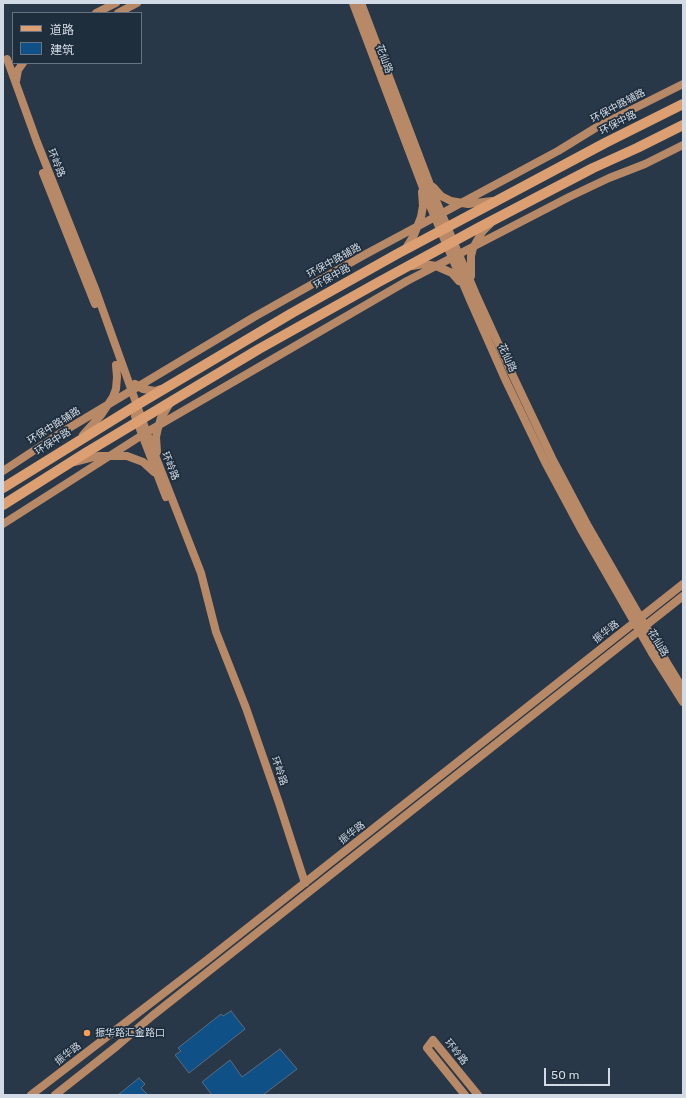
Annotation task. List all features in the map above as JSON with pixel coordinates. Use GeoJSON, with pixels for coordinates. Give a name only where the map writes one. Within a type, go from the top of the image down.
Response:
{"type":"FeatureCollection","features":[{"type":"Feature","properties":{"kind":"main road","name":"环保中路"},"geometry":{"type":"LineString","coordinates":[[3,488],[134,406],[292,313],[498,200],[682,104]]}},
{"type":"Feature","properties":{"kind":"main road"},"geometry":{"type":"LineString","coordinates":[[3,505],[139,420],[259,349],[400,270],[593,168],[683,125]]}},
{"type":"Feature","properties":{"kind":"street"},"geometry":{"type":"LineString","coordinates":[[98,12],[116,3]]}},
{"type":"Feature","properties":{"kind":"street"},"geometry":{"type":"LineString","coordinates":[[120,12],[137,3]]}},
{"type":"Feature","properties":{"kind":"street","name":"花仙路"},"geometry":{"type":"LineString","coordinates":[[353,3],[506,379],[545,462],[582,531],[637,620],[683,702]]}},
{"type":"Feature","properties":{"kind":"street","name":"花仙路"},"geometry":{"type":"LineString","coordinates":[[361,3],[424,180]]}},
{"type":"Feature","properties":{"kind":"street","name":"环岭路"},"geometry":{"type":"LineString","coordinates":[[7,63],[96,291],[132,390],[134,406],[159,479],[197,575],[212,634],[242,710],[303,884]]}},
{"type":"Feature","properties":{"kind":"street","name":"环岭路"},"geometry":{"type":"LineString","coordinates":[[7,63],[35,151],[91,294],[116,365],[132,390]]}},
{"type":"Feature","properties":{"kind":"street"},"geometry":{"type":"LineString","coordinates":[[17,88],[16,76],[21,64]]}},
{"type":"Feature","properties":{"kind":"street","name":"环保中路辅路"},"geometry":{"type":"LineString","coordinates":[[3,471],[132,390],[254,317],[558,152],[597,128],[683,84]]}},
{"type":"Feature","properties":{"kind":"street"},"geometry":{"type":"LineString","coordinates":[[3,524],[158,425],[362,307],[436,266],[586,188],[645,164],[683,145]]}},
{"type":"Feature","properties":{"kind":"street"},"geometry":{"type":"LineString","coordinates":[[424,180],[441,196],[452,201],[476,204],[498,200]]}},
{"type":"Feature","properties":{"kind":"street"},"geometry":{"type":"LineString","coordinates":[[405,250],[418,227],[423,206],[424,180]]}},
{"type":"Feature","properties":{"kind":"street"},"geometry":{"type":"LineString","coordinates":[[469,288],[470,264],[474,246],[482,232],[496,218]]}},
{"type":"Feature","properties":{"kind":"street"},"geometry":{"type":"LineString","coordinates":[[400,270],[424,264],[444,268],[469,288]]}},
{"type":"Feature","properties":{"kind":"street"},"geometry":{"type":"LineString","coordinates":[[78,441],[89,430],[108,405],[116,389],[118,377],[116,365]]}},
{"type":"Feature","properties":{"kind":"street"},"geometry":{"type":"LineString","coordinates":[[132,390],[143,389],[155,391],[164,388]]}},
{"type":"Feature","properties":{"kind":"street"},"geometry":{"type":"LineString","coordinates":[[159,465],[156,437],[158,425],[172,401]]}},
{"type":"Feature","properties":{"kind":"street","name":"环岭路"},"geometry":{"type":"LineString","coordinates":[[144,434],[159,465],[201,572],[216,632],[246,708],[279,803],[303,884]]}},
{"type":"Feature","properties":{"kind":"street"},"geometry":{"type":"LineString","coordinates":[[67,465],[84,459],[109,456],[127,456],[137,458],[149,466],[159,479]]}},
{"type":"Feature","properties":{"kind":"street","name":"振华路"},"geometry":{"type":"LineString","coordinates":[[31,1095],[303,884],[683,584]]}},
{"type":"Feature","properties":{"kind":"street","name":"振华路"},"geometry":{"type":"LineString","coordinates":[[55,1095],[117,1046],[158,1011],[683,596]]}},
{"type":"Feature","properties":{"kind":"street","name":"花仙路"},"geometry":{"type":"LineString","coordinates":[[642,629],[683,689]]}},
{"type":"Feature","properties":{"kind":"street","name":"环岭路"},"geometry":{"type":"LineString","coordinates":[[465,1095],[427,1048],[433,1040],[478,1095]]}},
{"type":"Feature","properties":{"kind":"building"},"geometry":{"type":"Polygon","coordinates":[[[231,1011],[245,1029],[189,1073],[175,1055],[181,1051],[178,1048],[221,1014],[223,1016],[231,1011]]]}},
{"type":"Feature","properties":{"kind":"building"},"geometry":{"type":"Polygon","coordinates":[[[280,1049],[297,1069],[263,1095],[212,1095],[202,1082],[230,1060],[242,1077],[280,1049]]]}},
{"type":"Feature","properties":{"kind":"building"},"geometry":{"type":"Polygon","coordinates":[[[139,1078],[145,1084],[141,1088],[148,1095],[118,1095],[139,1078]]]}},
{"type":"Feature","properties":{"kind":"place","name":"振华路汇金路口"},"geometry":{"type":"Point","coordinates":[87,1033]}}]}
